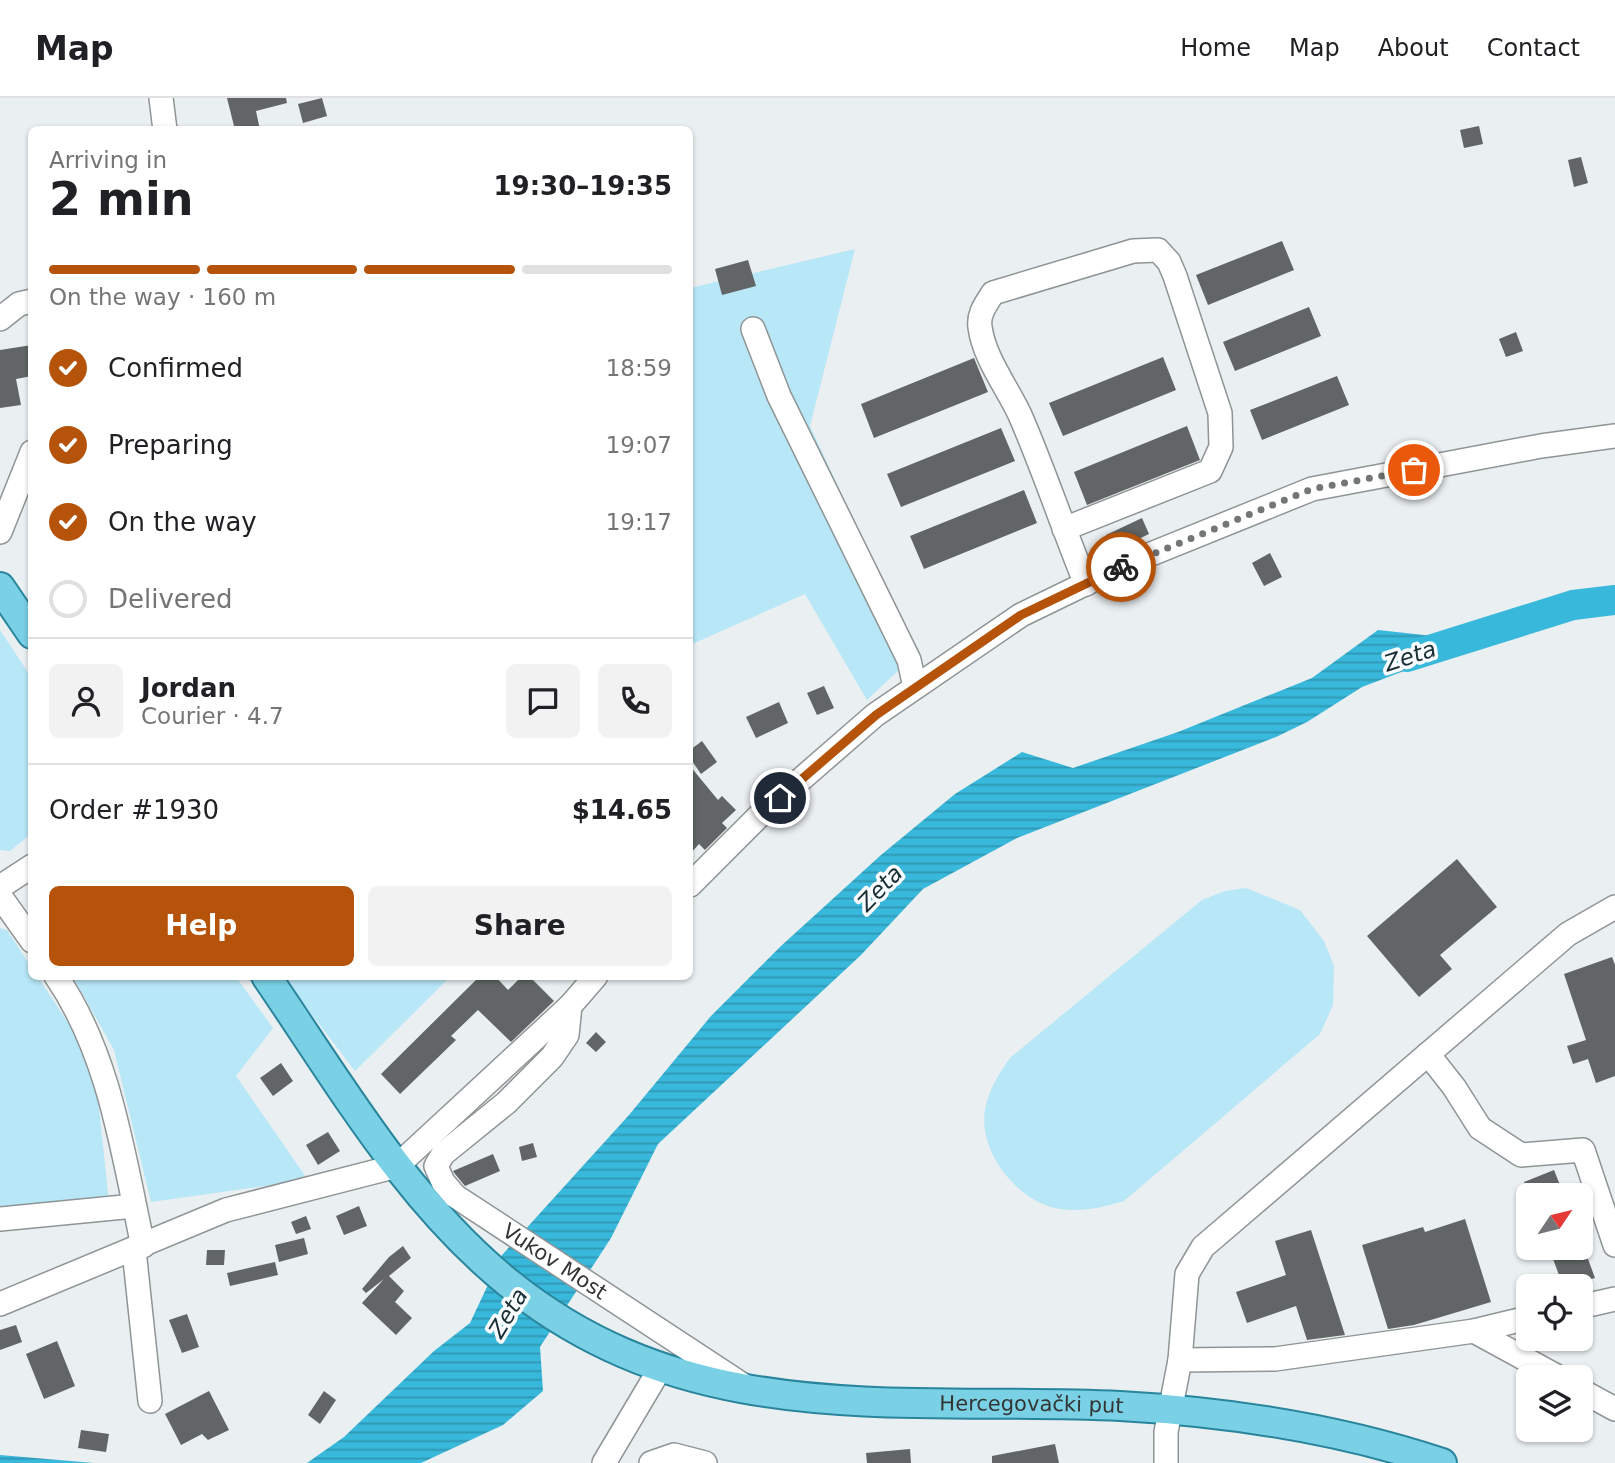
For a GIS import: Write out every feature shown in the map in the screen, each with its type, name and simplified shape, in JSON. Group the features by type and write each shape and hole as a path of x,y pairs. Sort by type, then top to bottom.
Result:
{"main road":[{"path":"0,587 28,628"},
{"name":"Hercegovački put","path":"269,980 397,1166 467,1246 539,1306 621,1350 661,1367 755,1392 821,1400 1171,1410 1301,1425 1442,1463"}],"street":[{"path":"161,98 164,126"},
{"path":"1064,528 1210,471 1221,447 1220,413 1175,276 1169,262 1158,250 1133,251 993,293 981,311 980,326 986,347 1020,415 1064,528 1086,584"},
{"path":"0,319 19,304 28,302"},
{"path":"753,328 779,396 909,660 915,687"},
{"path":"693,881 760,815 876,715 1021,615 1086,584 1312,489 1541,446 1615,436"},
{"path":"0,532 28,462"},
{"path":"0,887 28,869"},
{"path":"0,896 28,935"},
{"path":"1166,1463 1166,1432 1180,1360 1187,1274 1203,1247 1568,934 1615,907"},
{"path":"58,980 89,1031 104,1078 134,1206 150,1401"},
{"path":"0,1304 226,1210 397,1166 569,1006 592,980"},
{"name":"Vukov Most","path":"569,1006 567,1035 552,1057 506,1103 443,1154 436,1166 443,1182 455,1196 495,1223 755,1392"},
{"path":"1428,1054 1454,1087 1480,1128 1521,1155 1583,1150 1615,1245"},
{"path":"0,1219 134,1206"},
{"path":"1593,1304 1615,1299"},
{"path":"1180,1360 1275,1359 1474,1331 1516,1321"},
{"path":"1474,1331 1536,1365"},
{"path":"661,1367 608,1456 649,1463 674,1455 705,1463"},
{"path":"1593,1397 1615,1409"}],"shaded area":[{"path":"855,249 810,426 916,654 867,700 805,594 693,644 693,287"},
{"path":"0,630 28,672 28,836 10,851 0,850"},
{"path":"1246,888 1300,910 1324,941 1334,966 1333,1005 1320,1034 1124,1201 1098,1208 1073,1210 1055,1208 1027,1195 1014,1184 994,1157 984,1126 989,1095 1011,1057 1202,900 1225,891"},
{"path":"0,928 7,930 28,962 28,980 40,980 80,1041 98,1099 109,1202 0,1212"},
{"path":"75,980 238,980 273,1028 236,1076 308,1180 151,1202 114,1050"},
{"path":"285,980 447,980 355,1071"}],"water":[{"path":"1378,630 1433,636 1444,644 1446,655 1362,687 1307,722 1276,737 1017,838 923,889 861,955 658,1144 611,1238 540,1347 543,1391 503,1425 421,1463 307,1463 344,1437 434,1351 470,1323 502,1255 629,1115 711,1016 781,946 881,855 955,794 1022,752 1073,768 1178,732 1312,678"},
{"path":"0,1455 94,1463 0,1463"}],"building":[{"path":"227,98 286,98 287,103 256,111 259,126 234,126"},
{"path":"322,98 327,116 303,123 298,104"},
{"path":"1479,126 1483,144 1464,148 1460,130"},
{"path":"1581,157 1588,183 1574,187 1568,160"},
{"path":"1282,241 1294,270 1208,305 1196,275"},
{"path":"748,260 756,286 722,295 715,269"},
{"path":"1309,307 1321,336 1235,371 1223,342"},
{"path":"1516,332 1523,351 1506,357 1499,339"},
{"path":"28,346 28,377 16,379 21,405 0,408 0,350"},
{"path":"1163,357 1176,390 1063,436 1049,403"},
{"path":"974,358 988,392 874,438 861,404"},
{"path":"1337,376 1349,405 1262,440 1250,410"},
{"path":"1187,426 1200,460 1087,505 1074,472"},
{"path":"1001,428 1015,461 901,507 887,474"},
{"path":"1024,490 1037,523 924,569 910,536"},
{"path":"1142,518 1149,534 1113,551 1106,535"},
{"path":"1270,553 1282,577 1264,586 1252,563"},
{"path":"824,686 834,708 817,715 807,693"},
{"path":"779,702 788,723 756,738 746,717"},
{"path":"702,741 717,762 701,774 693,762 693,748"},
{"path":"693,770 718,800 722,796 736,810 722,823 727,828 705,850 699,844 693,851"},
{"path":"1457,859 1497,907 1440,955 1452,969 1419,997 1367,936"},
{"path":"1612,957 1615,965 1615,1076 1596,1083 1588,1059 1573,1064 1567,1046 1586,1040 1564,974"},
{"path":"476,980 499,980 508,990 518,980 533,980 554,1001 511,1042 478,1010 451,1036 456,1040 400,1094 381,1074"},
{"path":"596,1032 606,1042 596,1052 586,1043"},
{"path":"281,1063 293,1081 273,1096 260,1078"},
{"path":"328,1132 340,1151 318,1165 306,1145"},
{"path":"533,1143 537,1157 522,1161 519,1147"},
{"path":"493,1154 500,1171 465,1186 453,1171"},
{"path":"1554,1170 1559,1183 1524,1183"},
{"path":"359,1206 367,1226 344,1235 336,1216"},
{"path":"306,1216 311,1229 296,1234 291,1222"},
{"path":"1465,1219 1491,1302 1414,1325 1388,1329 1362,1245 1423,1227 1425,1232"},
{"path":"1311,1230 1345,1335 1307,1340 1296,1306 1247,1323 1236,1292 1286,1275 1275,1241"},
{"path":"304,1238 308,1254 279,1262 275,1245"},
{"path":"403,1246 411,1258 389,1276 404,1291 395,1302 412,1318 396,1335 362,1303 384,1279 366,1293 362,1289 389,1257"},
{"path":"207,1250 225,1250 224,1265 206,1265"},
{"path":"1553,1260 1588,1260 1595,1278 1593,1274 1559,1274"},
{"path":"275,1262 278,1275 230,1286 227,1273"},
{"path":"187,1314 199,1347 182,1353 169,1320"},
{"path":"16,1325 22,1342 0,1350 0,1330"},
{"path":"57,1341 75,1386 44,1399 26,1354"},
{"path":"209,1391 229,1430 208,1440 202,1434 181,1445 165,1414"},
{"path":"324,1391 336,1400 320,1424 308,1415"},
{"path":"81,1430 109,1434 106,1452 78,1448"},
{"path":"1055,1444 1059,1463 992,1463 992,1456"},
{"path":"910,1449 911,1463 867,1463 866,1453"}],"waterway":[{"name":"Zeta","path":"1407,657 1573,605 1615,600"}],"way so far":[{"path":"1121,567 1312,489 1414,470"}],"route":[{"path":"780,798 876,715 1021,615 1121,567"}]}
